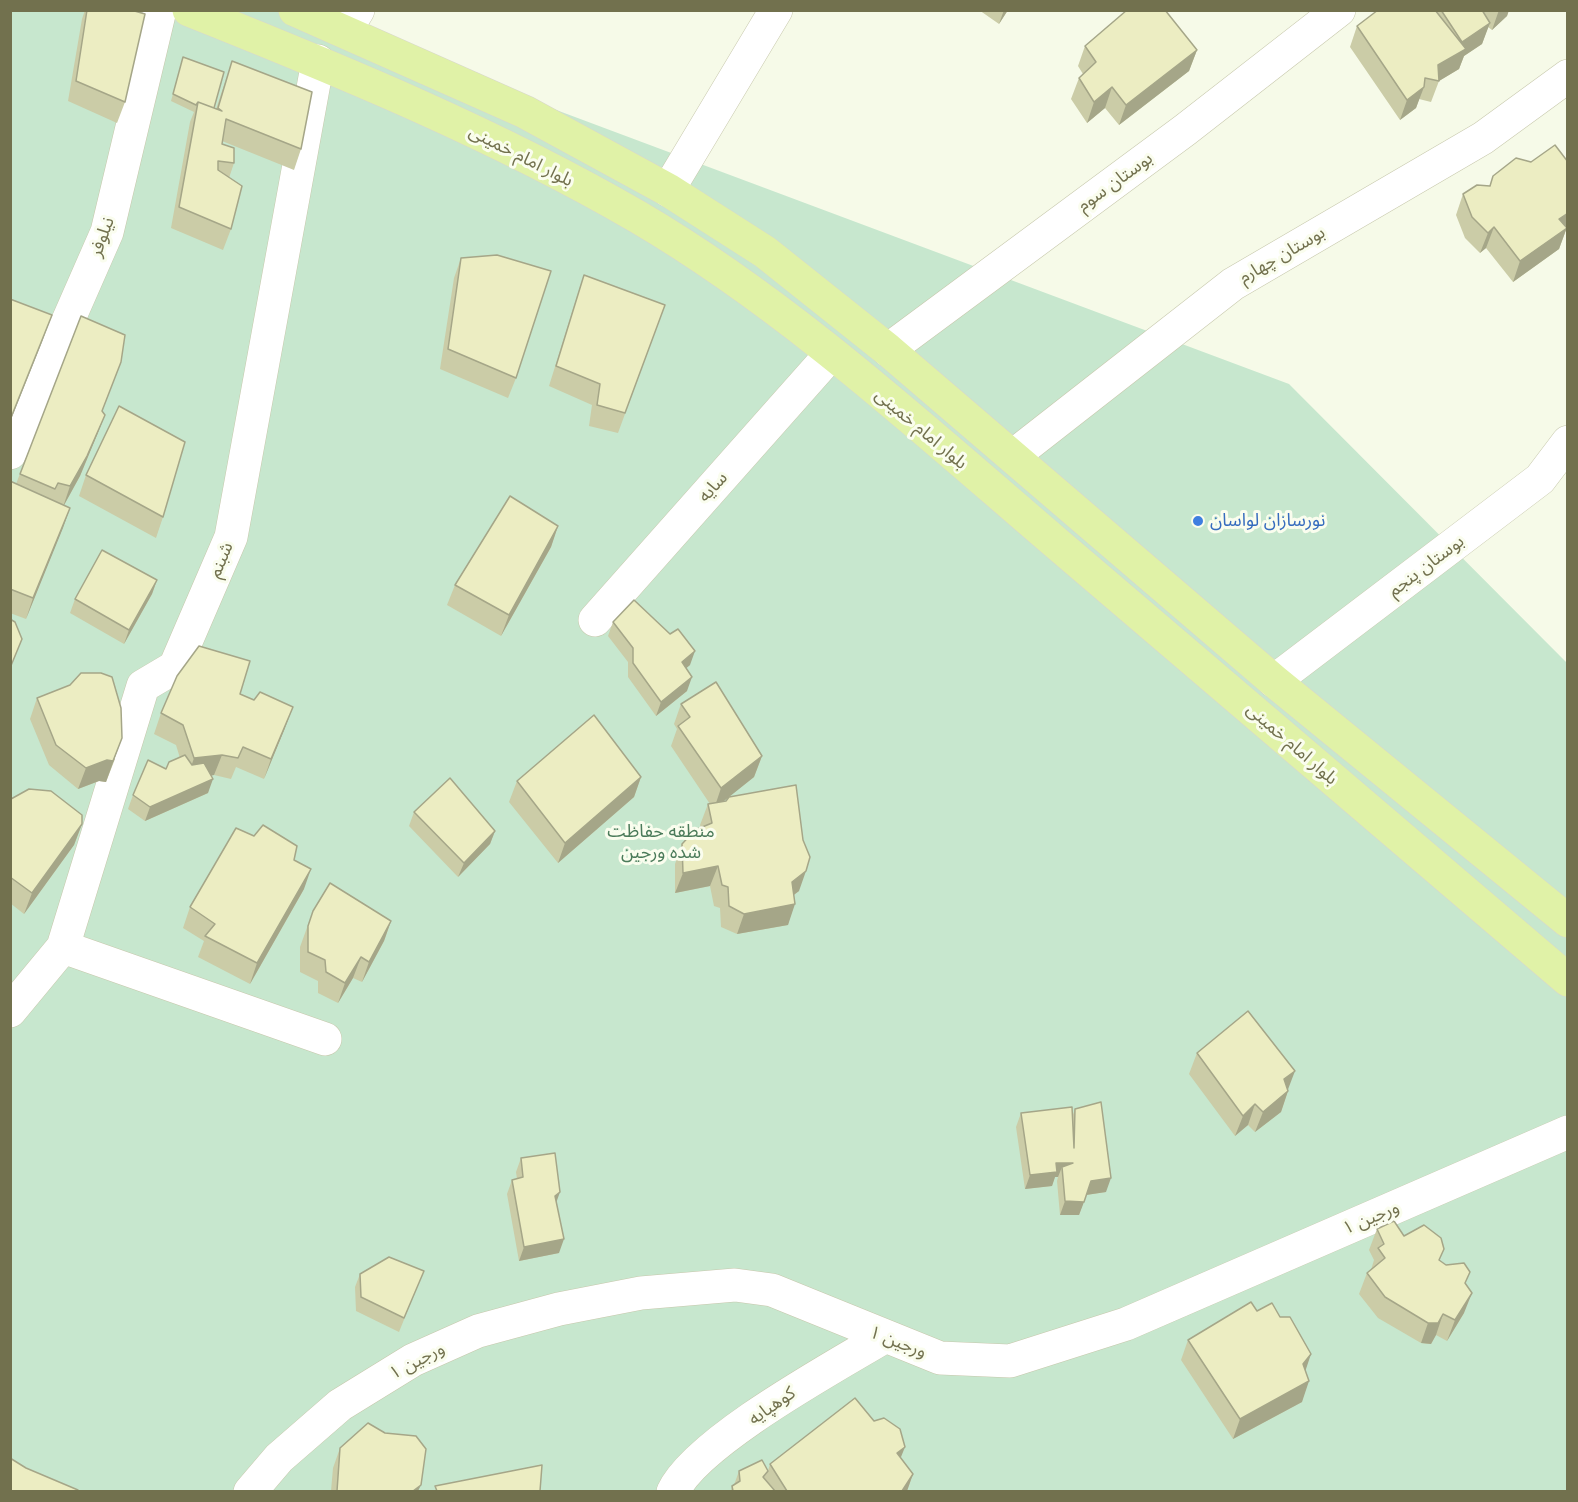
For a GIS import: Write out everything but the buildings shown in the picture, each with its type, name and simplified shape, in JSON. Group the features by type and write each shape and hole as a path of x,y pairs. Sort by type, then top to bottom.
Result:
{"main road":[{"name":"بلوار امام خمینی","path":"189,10 318,61 510,147 641,219 750,292 831,354 1027,517 1568,980"},
{"name":"بلوار امام خمینی","path":"295,10 352,21 668,190 765,252 888,350 1274,681 1568,921"}],"street":[{"name":"نیلوفر","path":"10,453 107,232 160,10"},
{"path":"668,190 776,10"},
{"name":"بوستان سوم","path":"888,350 1185,130 1338,10"},
{"name":"شبنم","path":"10,1011 63,947 143,686 175,667 231,537 318,61"},
{"name":"بوستان چهارم","path":"1013,456 1233,284 1483,138 1568,76"},
{"name":"سایه","path":"595,620 831,354"},
{"name":"بوستان پنجم","path":"1274,681 1540,479 1568,442"},
{"path":"63,947 325,1038"},
{"name":"ورجین ۱","path":"250,1491 279,1458 340,1405 413,1360 478,1331 559,1309 641,1293 735,1285 772,1290 940,1358 1010,1361 1126,1324 1568,1132"},
{"name":"کوهپایه","path":"673,1491 706,1452 795,1390 884,1337"}],"green space":[{"name":"منطقه حفاظت شده ورجین","path":"10,11 306,11 345,31 1289,384 1567,663 1567,1491 11,1491"}],"place":[{"name":"نورسازان لواسان","path":"1198,521"}]}
